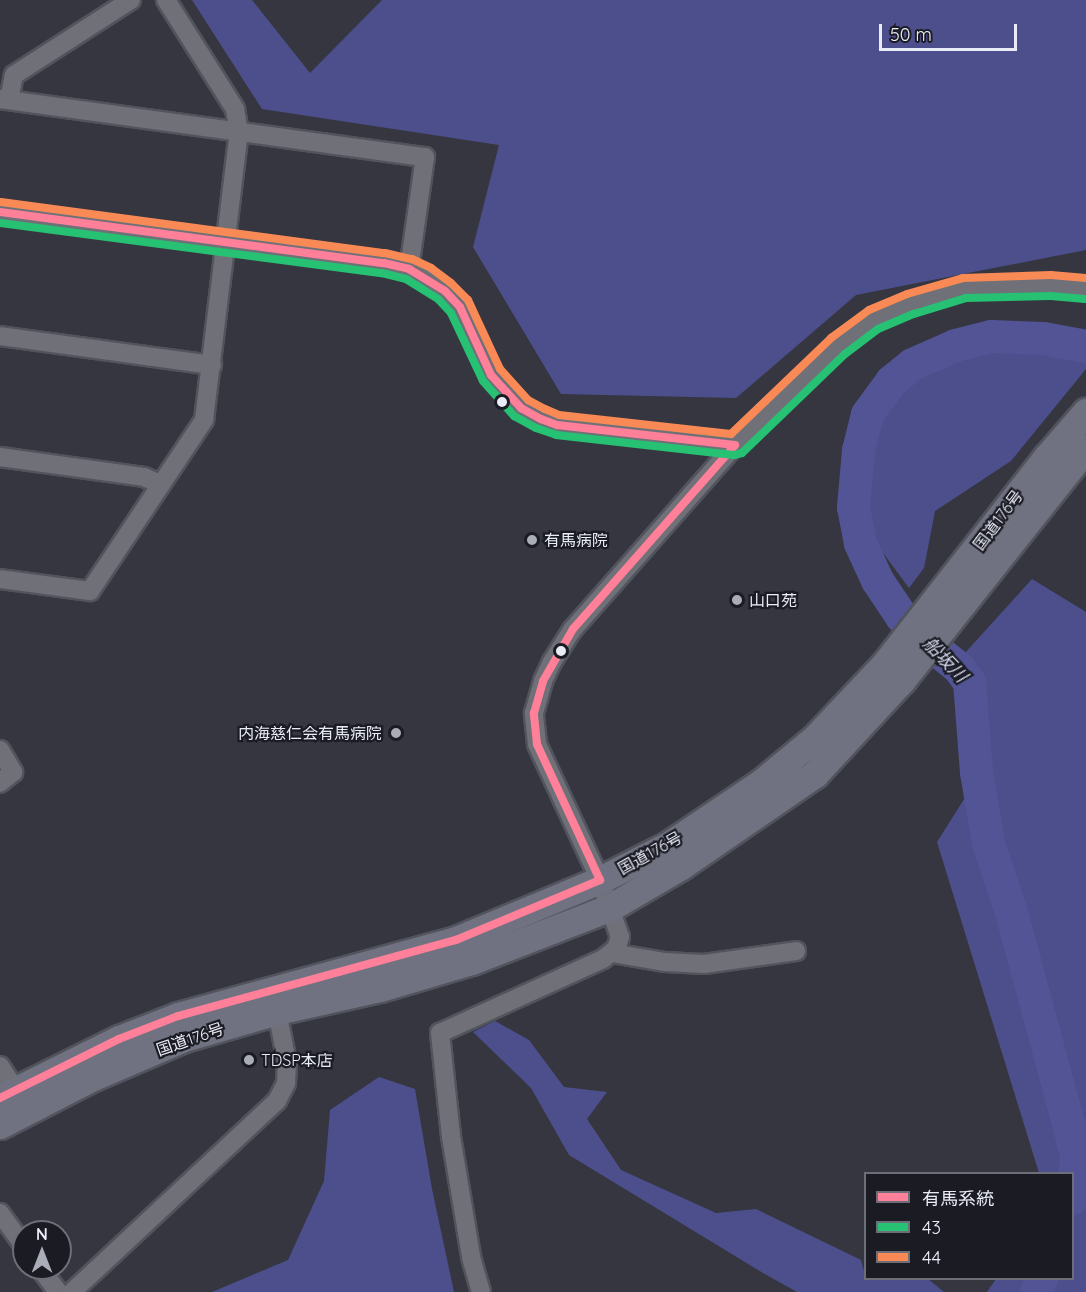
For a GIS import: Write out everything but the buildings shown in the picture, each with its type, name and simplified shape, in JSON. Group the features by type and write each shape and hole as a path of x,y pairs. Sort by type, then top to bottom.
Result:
{"highway":[{"name":"国道176号","path":"0,1125 93,1077 184,1038 277,1011 380,988 472,961 611,907 681,866 814,774 883,683 1068,456 1086,412"},
{"name":"国道176号","path":"7,1094 119,1039 178,1016 456,940 600,880 670,844 762,782 883,683"}],"street":[{"path":"131,0 14,75 4,99 425,157 409,269"},
{"path":"0,579 90,591 204,420 239,132 235,109 166,0"},
{"path":"0,212 384,263 409,269 426,277 445,291 460,307 491,375 520,408 557,425 735,445"},
{"path":"481,1292 471,1256 451,1136 440,1033 616,950 620,937 600,880 537,744 534,713 543,681 573,629 735,445 838,345 873,320 910,304 964,288 1051,285 1086,289"},
{"path":"0,336 212,365"},
{"path":"0,457 144,477 160,484"},
{"path":"0,750 13,772 0,783"},
{"path":"612,952 665,962 704,964 796,951"},
{"path":"72,1292 277,1101 286,1083 287,1062 277,1011"},
{"path":"0,1066 7,1094"},
{"path":"0,1213 12,1230"}],"shaded area":[{"path":"192,0 252,0 310,73 382,0 1086,0 1086,250 856,295 736,398 561,394 473,247 499,145 262,109"},
{"path":"1086,331 1086,369 1011,461 935,511 924,568 909,588 866,530 865,440 907,379 992,332"},
{"path":"1032,579 1086,612 1086,1292 987,1292 995,1280 1074,1280 1074,1172 1039,1172 937,842 990,758 965,653"},
{"path":"495,1021 529,1040 564,1087 607,1092 587,1119 621,1170 716,1213 756,1209 861,1260 864,1280 929,1280 944,1292 797,1292 569,1155 531,1088 473,1032"},
{"path":"379,1077 415,1089 432,1189 454,1292 212,1292 288,1260 324,1181 330,1110"}],"waterway":[{"name":"船坂川","path":"1074,1177 1076,1156 1069,1127 1010,909 988,843 976,772 969,682 959,668 917,634 901,616 877,580 860,543 853,507 858,450 867,414 891,381 912,364 955,345 991,336 1043,338 1086,346"},
{"name":"船坂川","path":"1036,1292 1040,1280"}],"transit line":[{"name":"44","path":"1,202 385,253 412,259 431,268 468,300 500,369 528,400 559,415 731,434 831,338 869,310 907,294 963,278 1051,275 1086,278"},
{"name":"有馬系統","path":"0,212 384,263 409,269 445,291 460,307 491,375 521,408 541,419 557,425 735,445"},
{"name":"43","path":"0,223 382,273 406,279 438,299 451,313 483,381 514,416 536,428 556,435 734,455 742,453 845,354 878,329 914,314 966,298 1051,296 1085,299"},
{"name":"有馬系統","path":"0,1098 119,1039 178,1016 456,940 600,880 537,744 534,713 543,681 573,629 735,445"}],"place":[{"name":"有馬病院","path":"532,540"},
{"name":"山口苑","path":"737,600"},
{"name":"内海慈仁会有馬病院","path":"396,733"},
{"name":"TDSP本店","path":"249,1060"}]}
